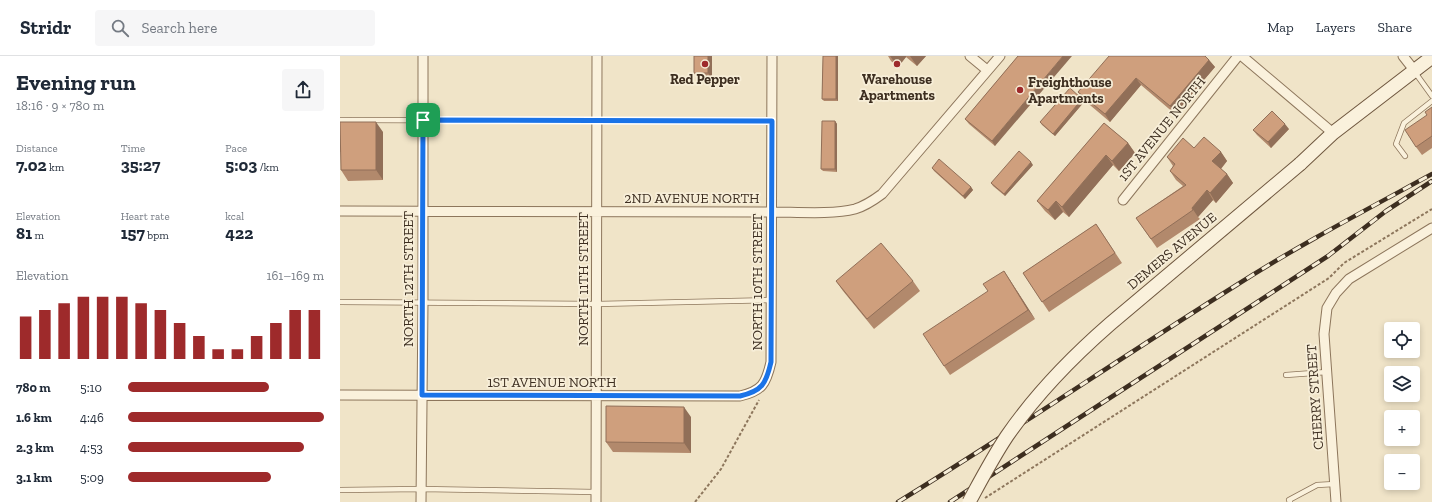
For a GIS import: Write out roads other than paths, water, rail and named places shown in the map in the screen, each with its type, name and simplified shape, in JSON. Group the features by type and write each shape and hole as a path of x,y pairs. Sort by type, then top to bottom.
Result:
{"main road":[{"name":"DEMERS AVENUE","path":"968,502 1007,437 1029,406 1055,376 1083,348 1300,164 1333,134 1432,57"}],"street":[{"name":"NORTH 12TH STREET","path":"421,502 423,56"},
{"name":"NORTH 11TH STREET","path":"596,502 597,56"},
{"name":"NORTH 10TH STREET","path":"761,387 768,376 771,362 772,56"},
{"path":"970,56 987,70"},
{"name":"2ND AVENUE NORTH","path":"340,211 771,212 841,211 856,208 870,203 882,194 1000,56"},
{"name":"1ST AVENUE NORTH","path":"1123,200 1238,56"},
{"path":"1242,56 1333,134"},
{"path":"1403,56 1414,70"},
{"name":"CHERRY STREET","path":"1336,502 1324,334 1327,308 1336,293 1349,279 1432,228"},
{"name":"1ST AVENUE NORTH","path":"340,395 740,396 752,394 761,387"}],"lane":[{"path":"1414,70 1432,96"},
{"path":"1405,156 1396,144 1404,123 1432,101"},
{"path":"340,120 772,121"},
{"path":"340,302 597,304 771,300"},
{"path":"1286,376 1327,372"},
{"path":"1290,502 1289,500 1317,485 1335,484"},
{"path":"340,490 421,489 596,492"}],"railway":[{"path":"898,502 1259,271 1333,228 1432,174"},
{"path":"950,502 1328,256 1386,211 1432,181"}],"place":[{"name":"Red Pepper","path":"705,64"},
{"name":"Warehouse Apartments","path":"897,64"},
{"name":"Freighthouse Apartments","path":"1020,90"}]}
